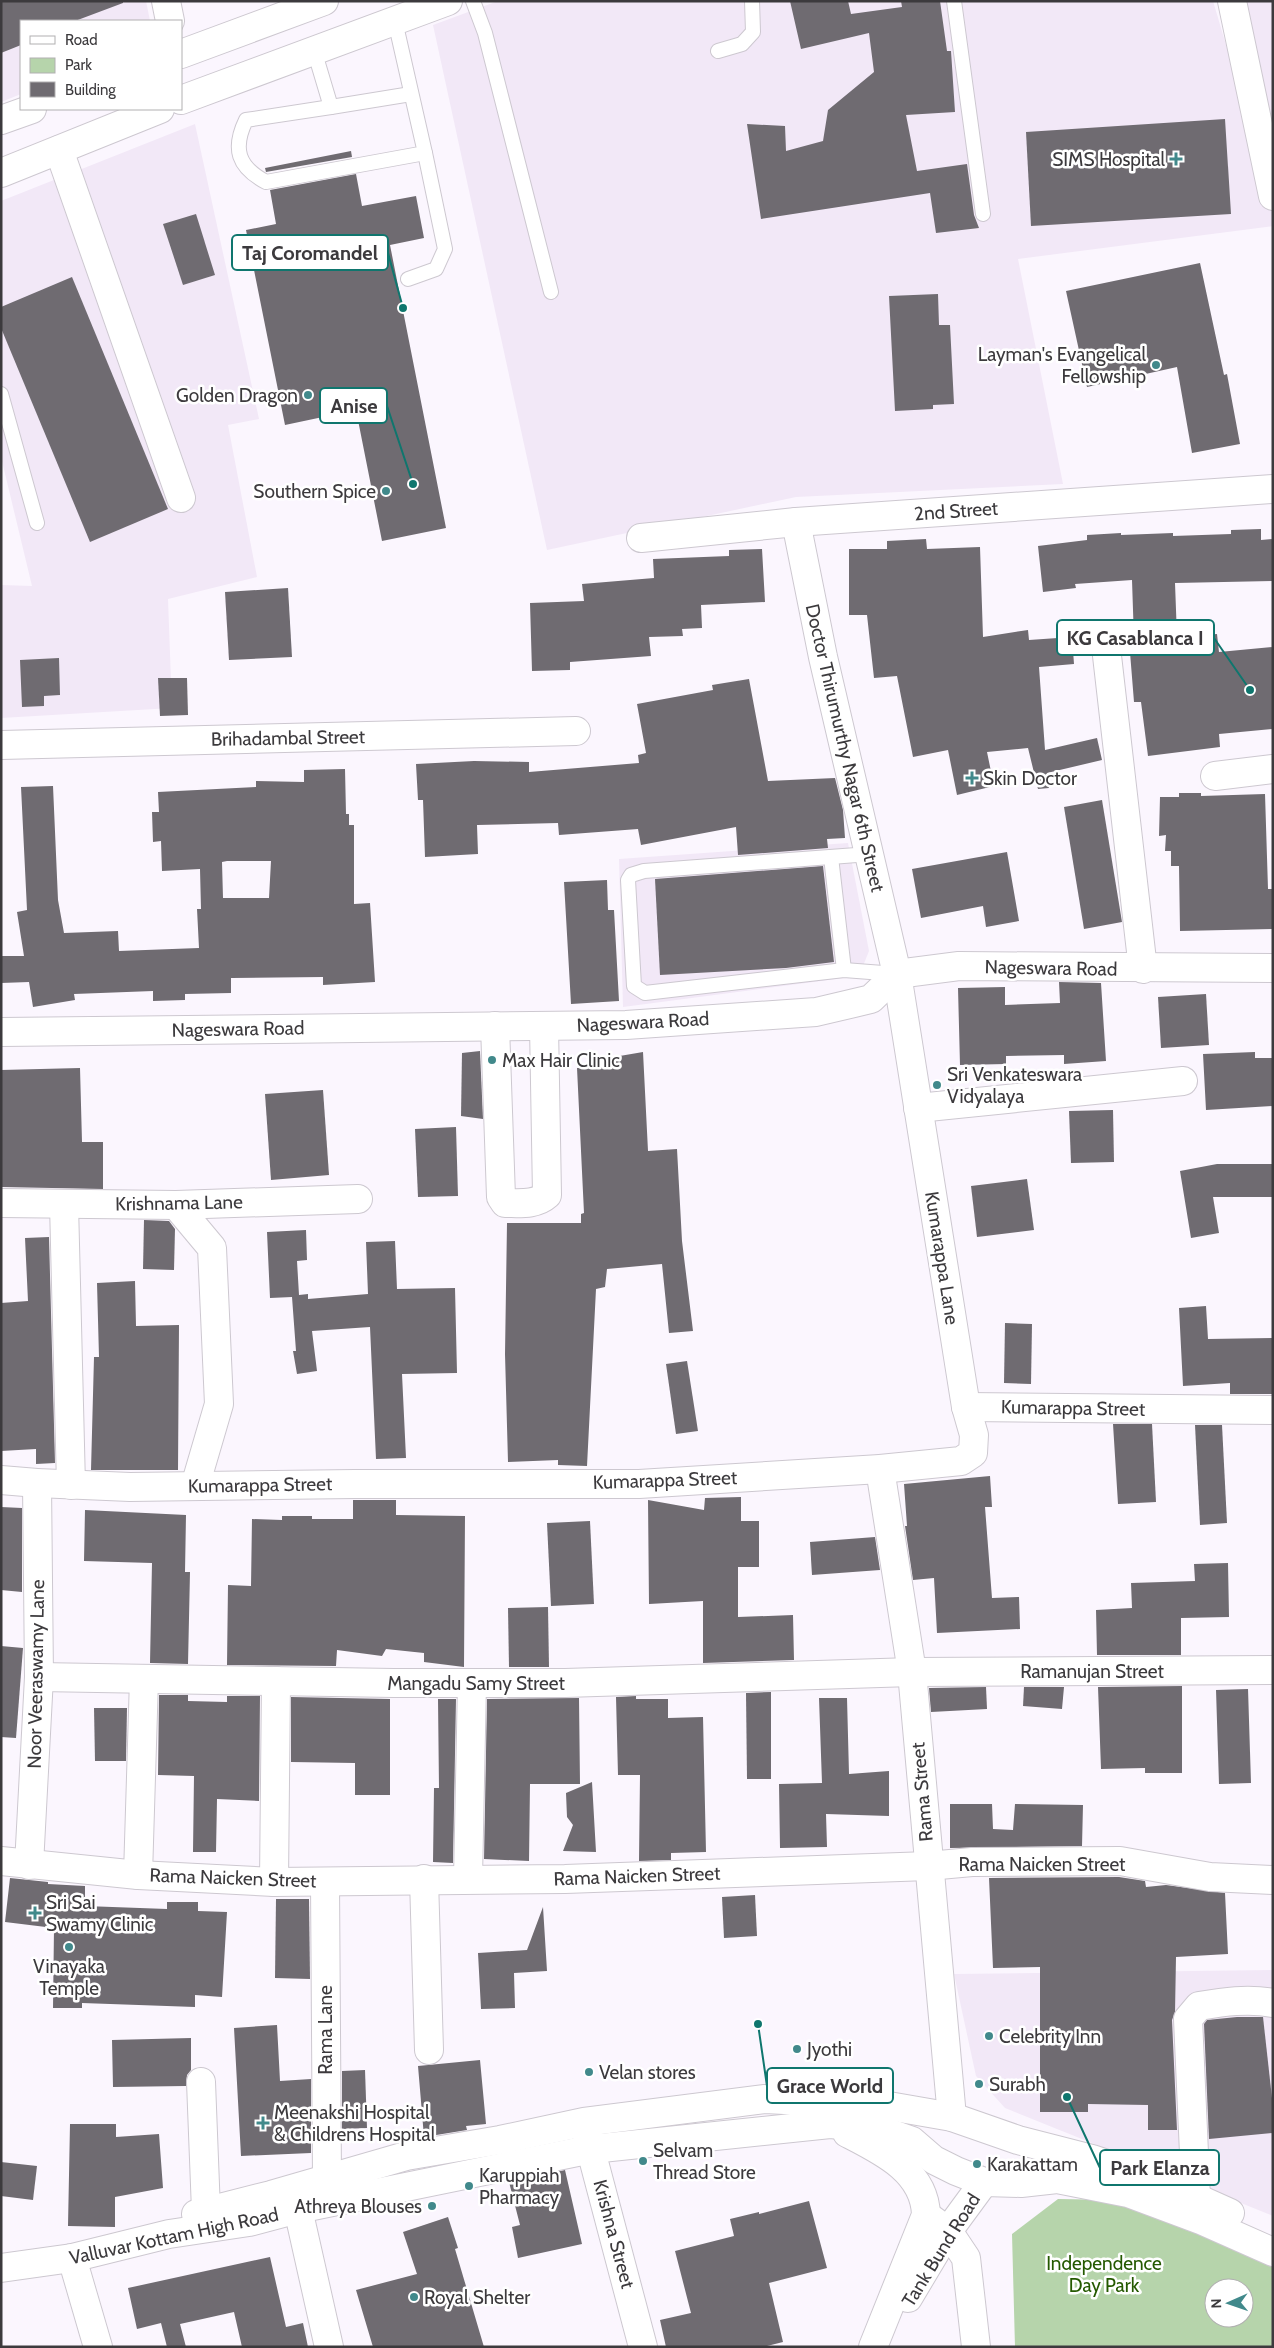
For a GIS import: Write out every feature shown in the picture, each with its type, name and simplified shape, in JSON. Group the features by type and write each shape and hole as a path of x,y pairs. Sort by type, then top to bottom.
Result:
{"street":[{"path":"166,1 170,20"},
{"path":"182,54 324,1"},
{"path":"182,100 448,1"},
{"path":"1232,1 1273,196"},
{"path":"1,120 29,110"},
{"path":"1,173 158,110"},
{"path":"59,150 181,498"},
{"name":"2nd Street","path":"641,538 796,522 1273,489"},
{"name":"Doctor Thirumurthy Nagar 6th Street","path":"796,522 823,657 897,974"},
{"path":"1106,647 1144,969"},
{"name":"Brihadambal Street","path":"1,745 576,731"},
{"path":"1215,776 1273,769"},
{"name":"Nageswara Road","path":"1,1032 626,1026 816,1012 870,999 897,974 959,966 1144,969 1273,968"},
{"name":"Kumarappa Lane","path":"897,974 966,1407"},
{"path":"495,1026 501,1197 505,1203 539,1202 547,1195 544,1026"},
{"path":"918,1108 1183,1081"},
{"name":"Krishnama Lane","path":"1,1203 176,1205 358,1199"},
{"path":"64,1204 71,1485"},
{"path":"176,1205 212,1248 219,1404 194,1486"},
{"name":"Kumarappa Street","path":"1,1480 71,1485 194,1486 639,1484 961,1461 973,1452 974,1435 966,1407 1273,1410"},
{"name":"Rama Street","path":"880,1468 912,1672 952,2117"},
{"name":"Noor Veeraswamy Lane","path":"29,1865 40,1677 37,1483"},
{"name":"Ramanujan Street","path":"912,1672 1273,1670"},
{"name":"Mangadu Samy Street","path":"40,1677 565,1683 912,1672"},
{"path":"138,1875 144,1679"},
{"path":"274,1882 276,1681"},
{"path":"468,1879 472,1683"},
{"name":"Rama Naicken Street","path":"1,1861 138,1875 274,1882 565,1879 928,1866 972,1862 1120,1861 1210,1877 1273,1880"},
{"path":"424,1879 429,2050"},
{"name":"Rama Lane","path":"325,1882 327,2179"},
{"path":"1196,2198 1188,2019 1199,2006 1230,2001 1263,2000 1273,2002"},
{"path":"201,2082 206,2212"},
{"name":"Valluvar Kottam High Road","path":"1,2262 61,2241 206,2212 406,2156 500,2140 584,2122 766,2099 883,2105 952,2117 1018,2140 1092,2159 1163,2184 1273,2232"},
{"name":"Krishna Street","path":"584,2122 643,2347"},
{"name":"Valluvar Kottam High Road","path":"1,2268 72,2258 169,2234 250,2222 298,2209 592,2149 830,2124 875,2128 912,2141 934,2160 984,2182 1021,2183 1057,2179 1128,2193 1203,2221 1273,2252"},
{"name":"Tank Bund Road","path":"830,2124 884,2152 904,2167 920,2188 926,2201 926,2215 873,2347"},
{"name":"Tank Bund Road","path":"887,2347 912,2290 948,2231 984,2182"},
{"path":"298,2209 329,2347"},
{"path":"926,2215 948,2231 966,2258 976,2347"},
{"path":"72,2258 98,2347"}],"lane":[{"path":"474,1 485,33 550,292"},
{"path":"718,51 742,44 753,32 752,1"},
{"path":"954,1 984,214"},
{"path":"395,21 426,153 445,249 436,269 408,279"},
{"path":"314,50 331,107"},
{"path":"411,94 246,120 240,132 238,146 242,163 250,174 266,182 426,153"},
{"path":"1,394 37,523"},
{"path":"870,854 644,871 631,875 628,880 634,986 645,993 844,970 897,974"},
{"path":"831,857 844,970"}],"shaded area":[{"path":"1,1 146,1 150,20 20,20 20,94 1,102"},
{"path":"498,1 1213,1 1273,204 1273,226 1018,259 1063,484 796,497 547,550 433,25"},
{"path":"1245,1 1273,1 1273,124"},
{"path":"195,124 259,419 228,425 257,577 168,599 172,708 1,718 1,585 32,586 1,457 1,201"},
{"path":"848,843 869,951 859,976 623,1007 619,859"},
{"path":"1273,1970 1273,2216 1005,2108 976,2076 954,1974"}],"green space":[{"name":"Independence Day Park","path":"1058,2199 1118,2200 1273,2266 1273,2347 1015,2347 1012,2234"}],"building":[{"path":"1,1 123,1 123,3 78,20 20,20 20,45 1,53"},
{"path":"790,1 848,1 851,14 902,7 901,1 940,1 947,51 951,51 955,112 906,115 917,171 967,164 974,215 979,228 936,233 930,193 761,219 747,124 785,126 786,151 823,141 828,110 874,72 869,33 801,49"},
{"path":"1225,119 1231,214 1031,226 1026,132"},
{"path":"351,151 352,157 266,172 265,168"},
{"path":"356,174 362,206 416,196 424,238 390,245 446,528 382,541 356,410 285,425 246,230 276,224 270,190"},
{"path":"196,214 215,275 183,285 163,224"},
{"path":"1200,263 1224,375 1227,374 1240,444 1192,453 1177,367 1087,387 1066,291"},
{"path":"72,277 168,509 90,542 1,328 1,307"},
{"path":"938,294 939,325 950,325 954,404 933,405 933,409 895,411 889,296"},
{"path":"1261,529 1261,540 1273,539 1273,581 1175,583 1177,637 1217,634 1219,652 1273,647 1273,729 1219,734 1220,747 1148,756 1141,702 1134,702 1129,640 1134,640 1132,580 1075,584 1076,588 1043,592 1038,546 1087,540 1087,535 1121,533 1121,535 1173,533 1173,536 1231,534 1231,530"},
{"path":"926,539 927,549 980,547 983,637 1028,630 1029,640 1072,637 1074,664 1039,667 1045,750 1097,738 1102,760 1047,773 1049,788 1038,789 1028,748 987,752 994,786 957,795 948,750 913,757 897,676 874,678 867,615 849,615 849,549 887,549 887,541"},
{"path":"762,549 765,602 701,605 702,628 682,629 683,636 649,637 651,656 570,662 570,670 532,671 530,603 584,601 582,584 654,578 653,559 729,556 729,550"},
{"path":"288,588 292,657 229,660 225,592"},
{"path":"59,658 60,695 44,696 44,706 22,707 20,660"},
{"path":"158,678 187,678 188,715 160,716"},
{"path":"749,679 768,781 835,778 843,810 845,838 827,839 828,848 738,855 736,827 641,845 638,829 559,835 558,823 477,825 478,854 425,857 423,800 418,800 416,764 474,761 529,762 529,772 639,763 638,755 646,753 637,704 713,690 712,685"},
{"path":"345,769 346,814 349,814 349,825 354,825 354,904 370,903 375,982 323,985 323,977 231,978 231,993 185,994 185,1000 153,1001 153,991 74,994 75,1000 33,1007 29,982 1,983 1,956 24,956 17,912 27,910 21,787 53,786 58,900 64,933 118,931 119,951 199,948 197,909 201,909 200,869 162,871 161,841 153,842 152,812 159,812 158,792 256,787 256,781 304,782 304,770","holes":["271,861 269,898 223,898 222,862"]},
{"path":"1179,793 1201,793 1201,796 1265,794 1268,889 1273,889 1273,929 1180,931 1179,866 1171,866 1171,851 1165,851 1166,835 1159,836 1160,797 1179,797"},
{"path":"1102,800 1122,922 1084,929 1064,807"},
{"path":"1007,852 1019,921 986,927 983,906 921,918 912,869"},
{"path":"823,866 834,962 786,968 660,975 655,879"},
{"path":"607,880 608,910 614,910 619,1001 571,1004 564,882"},
{"path":"1059,982 1101,983 1106,1061 1064,1064 1064,1055 1006,1056 1006,1064 960,1065 958,988 1005,987 1005,1005 1060,1003"},
{"path":"1206,994 1209,1045 1161,1048 1158,997"},
{"path":"480,1051 483,1119 461,1116 462,1053"},
{"path":"643,1052 648,1151 677,1149 682,1241 693,1331 669,1333 662,1264 607,1269 605,1287 596,1289 587,1466 558,1465 558,1460 508,1462 505,1354 507,1223 581,1223 581,1214 584,1213 577,1068 608,1066 608,1058"},
{"path":"1255,1052 1255,1058 1273,1058 1273,1106 1206,1110 1203,1054"},
{"path":"80,1068 82,1142 103,1142 103,1189 1,1187 1,1070"},
{"path":"323,1090 329,1175 271,1180 265,1094"},
{"path":"1113,1110 1114,1162 1071,1163 1069,1111"},
{"path":"456,1127 458,1196 418,1197 415,1129"},
{"path":"1217,1164 1273,1164 1273,1197 1213,1197 1219,1233 1191,1238 1180,1171"},
{"path":"1027,1179 1034,1230 977,1237 971,1186"},
{"path":"144,1220 169,1221 175,1229 174,1270 143,1269"},
{"path":"306,1230 307,1260 297,1261 299,1295 308,1294 308,1299 368,1294 366,1242 395,1241 397,1289 455,1288 457,1373 402,1374 406,1458 376,1459 370,1327 312,1331 317,1371 297,1374 293,1351 296,1351 292,1297 270,1298 267,1232"},
{"path":"49,1237 55,1463 36,1464 36,1449 1,1451 1,1303 28,1301 25,1238"},
{"path":"135,1281 136,1326 179,1325 178,1470 91,1470 94,1357 99,1357 97,1283"},
{"path":"1206,1306 1208,1339 1273,1338 1273,1394 1230,1394 1230,1383 1183,1386 1179,1308"},
{"path":"1005,1323 1032,1324 1031,1384 1004,1383"},
{"path":"687,1361 698,1431 676,1434 666,1364"},
{"path":"1113,1424 1152,1424 1156,1502 1118,1504"},
{"path":"1195,1425 1222,1425 1227,1523 1200,1525"},
{"path":"990,1476 992,1507 985,1507 992,1598 1019,1597 1020,1629 937,1633 934,1578 913,1580 905,1526 907,1526 904,1484"},
{"path":"741,1497 741,1521 759,1521 759,1567 738,1567 738,1617 793,1615 794,1660 703,1663 703,1601 649,1604 648,1500 704,1510 705,1498"},
{"path":"353,1500 396,1500 396,1515 465,1516 464,1667 424,1662 424,1653 386,1649 382,1656 337,1650 336,1666 227,1665 228,1585 251,1586 252,1519 282,1520 282,1516 312,1516 312,1519 353,1519"},
{"path":"1,1507 22,1508 22,1592 1,1590"},
{"path":"85,1510 186,1515 185,1572 190,1572 188,1664 150,1663 152,1563 84,1561"},
{"path":"590,1521 594,1604 551,1606 547,1523"},
{"path":"875,1537 880,1570 812,1575 810,1542"},
{"path":"1228,1563 1229,1617 1181,1618 1181,1655 1097,1655 1096,1610 1132,1608 1131,1583 1195,1581 1194,1564"},
{"path":"548,1607 549,1667 509,1667 508,1608"},
{"path":"1,1646 23,1648 16,1738 1,1737"},
{"path":"1182,1686 1182,1773 1145,1773 1145,1768 1101,1769 1098,1687"},
{"path":"986,1687 987,1709 931,1712 929,1688"},
{"path":"1024,1687 1064,1687 1062,1709 1023,1706"},
{"path":"1248,1689 1251,1783 1219,1784 1216,1690"},
{"path":"771,1692 771,1779 747,1779 746,1693"},
{"path":"159,1695 188,1695 188,1701 227,1702 227,1696 260,1696 259,1801 217,1799 216,1852 193,1852 194,1776 158,1775"},
{"path":"636,1696 636,1699 668,1699 668,1718 703,1717 706,1852 671,1853 671,1860 639,1861 640,1775 618,1775 616,1697"},
{"path":"291,1697 390,1699 390,1795 355,1795 355,1763 291,1762"},
{"path":"579,1698 580,1784 530,1784 529,1861 484,1859 487,1699"},
{"path":"819,1698 847,1698 849,1774 889,1771 889,1816 826,1814 827,1847 780,1848 779,1784 822,1783"},
{"path":"438,1699 456,1699 453,1863 433,1862 434,1788 439,1788"},
{"path":"94,1708 127,1708 126,1761 95,1761"},
{"path":"592,1782 596,1852 563,1851 573,1825 567,1817 566,1793"},
{"path":"950,1804 992,1804 993,1829 1013,1830 1015,1804 1083,1805 1082,1846 950,1848"},
{"path":"1119,1877 1145,1881 1146,1887 1166,1885 1225,1893 1228,1954 1176,1957 1175,2012 1172,2020 1177,2130 1148,2130 1148,2105 1088,2104 1088,2112 1040,2112 1040,1967 993,1968 989,1878"},
{"path":"10,1878 48,1882 48,1884 85,1886 85,1906 167,1909 167,1902 198,1902 198,1911 227,1912 222,1997 195,1995 195,2007 82,2003 82,2008 53,2008 54,1928 5,1922"},
{"path":"755,1895 757,1936 724,1938 722,1897"},
{"path":"276,1899 309,1899 310,1979 275,1978"},
{"path":"543,1907 547,1971 514,1973 515,2008 481,2009 478,1953 527,1950"},
{"path":"1263,2017 1273,2107 1273,2133 1209,2139 1204,2024 1207,2020"},
{"path":"277,2025 280,2081 311,2079 311,2153 241,2156 234,2028"},
{"path":"191,2038 191,2070 187,2075 186,2086 113,2087 112,2040"},
{"path":"480,2060 486,2124 466,2126 467,2130 424,2137 418,2066"},
{"path":"365,2070 367,2128 342,2129 342,2071"},
{"path":"70,2124 116,2124 116,2137 159,2134 163,2188 115,2197 115,2227 68,2226"},
{"path":"1,2162 37,2166 33,2200 1,2196"},
{"path":"565,2170 582,2244 518,2258 512,2227 520,2225 509,2182"},
{"path":"809,2201 827,2268 769,2283 783,2342 763,2347 666,2347 660,2320 691,2313 675,2251 734,2236 730,2219 759,2212 759,2214"},
{"path":"448,2217 458,2248 455,2249 484,2347 373,2347 356,2290 417,2274 403,2232"},
{"path":"270,2257 286,2327 303,2323 308,2347 242,2347 234,2312 180,2324 186,2347 167,2347 161,2323 137,2329 128,2288"}],"place":[{"name":"SIMS Hospital","path":"1176,159"},
{"name":"Taj Coromandel","path":"403,308"},
{"name":"Layman's Evangelical Fellowship","path":"1156,365"},
{"name":"Golden Dragon","path":"308,395"},
{"name":"Anise","path":"413,484"},
{"name":"Southern Spice","path":"386,491"},
{"name":"KG Casablanca I","path":"1250,690"},
{"name":"Skin Doctor","path":"972,778"},
{"name":"Max Hair Clinic","path":"492,1060"},
{"name":"Sri Venkateswara Vidyalaya","path":"937,1085"},
{"name":"Sri Sai Swamy Clinic","path":"35,1913"},
{"name":"Vinayaka Temple","path":"69,1947"},
{"name":"Grace World","path":"758,2024"},
{"name":"Celebrity Inn","path":"989,2036"},
{"name":"Jyothi","path":"797,2049"},
{"name":"Velan stores","path":"589,2072"},
{"name":"Surabh","path":"979,2084"},
{"name":"Park Elanza","path":"1067,2097"},
{"name":"Meenakshi Hospital & Childrens Hospital","path":"263,2123"},
{"name":"Selvam Thread Store","path":"643,2161"},
{"name":"Karakattam","path":"977,2164"},
{"name":"Karuppiah Pharmacy","path":"469,2186"},
{"name":"Athreya Blouses","path":"432,2206"},
{"name":"Royal Shelter","path":"414,2297"}]}
